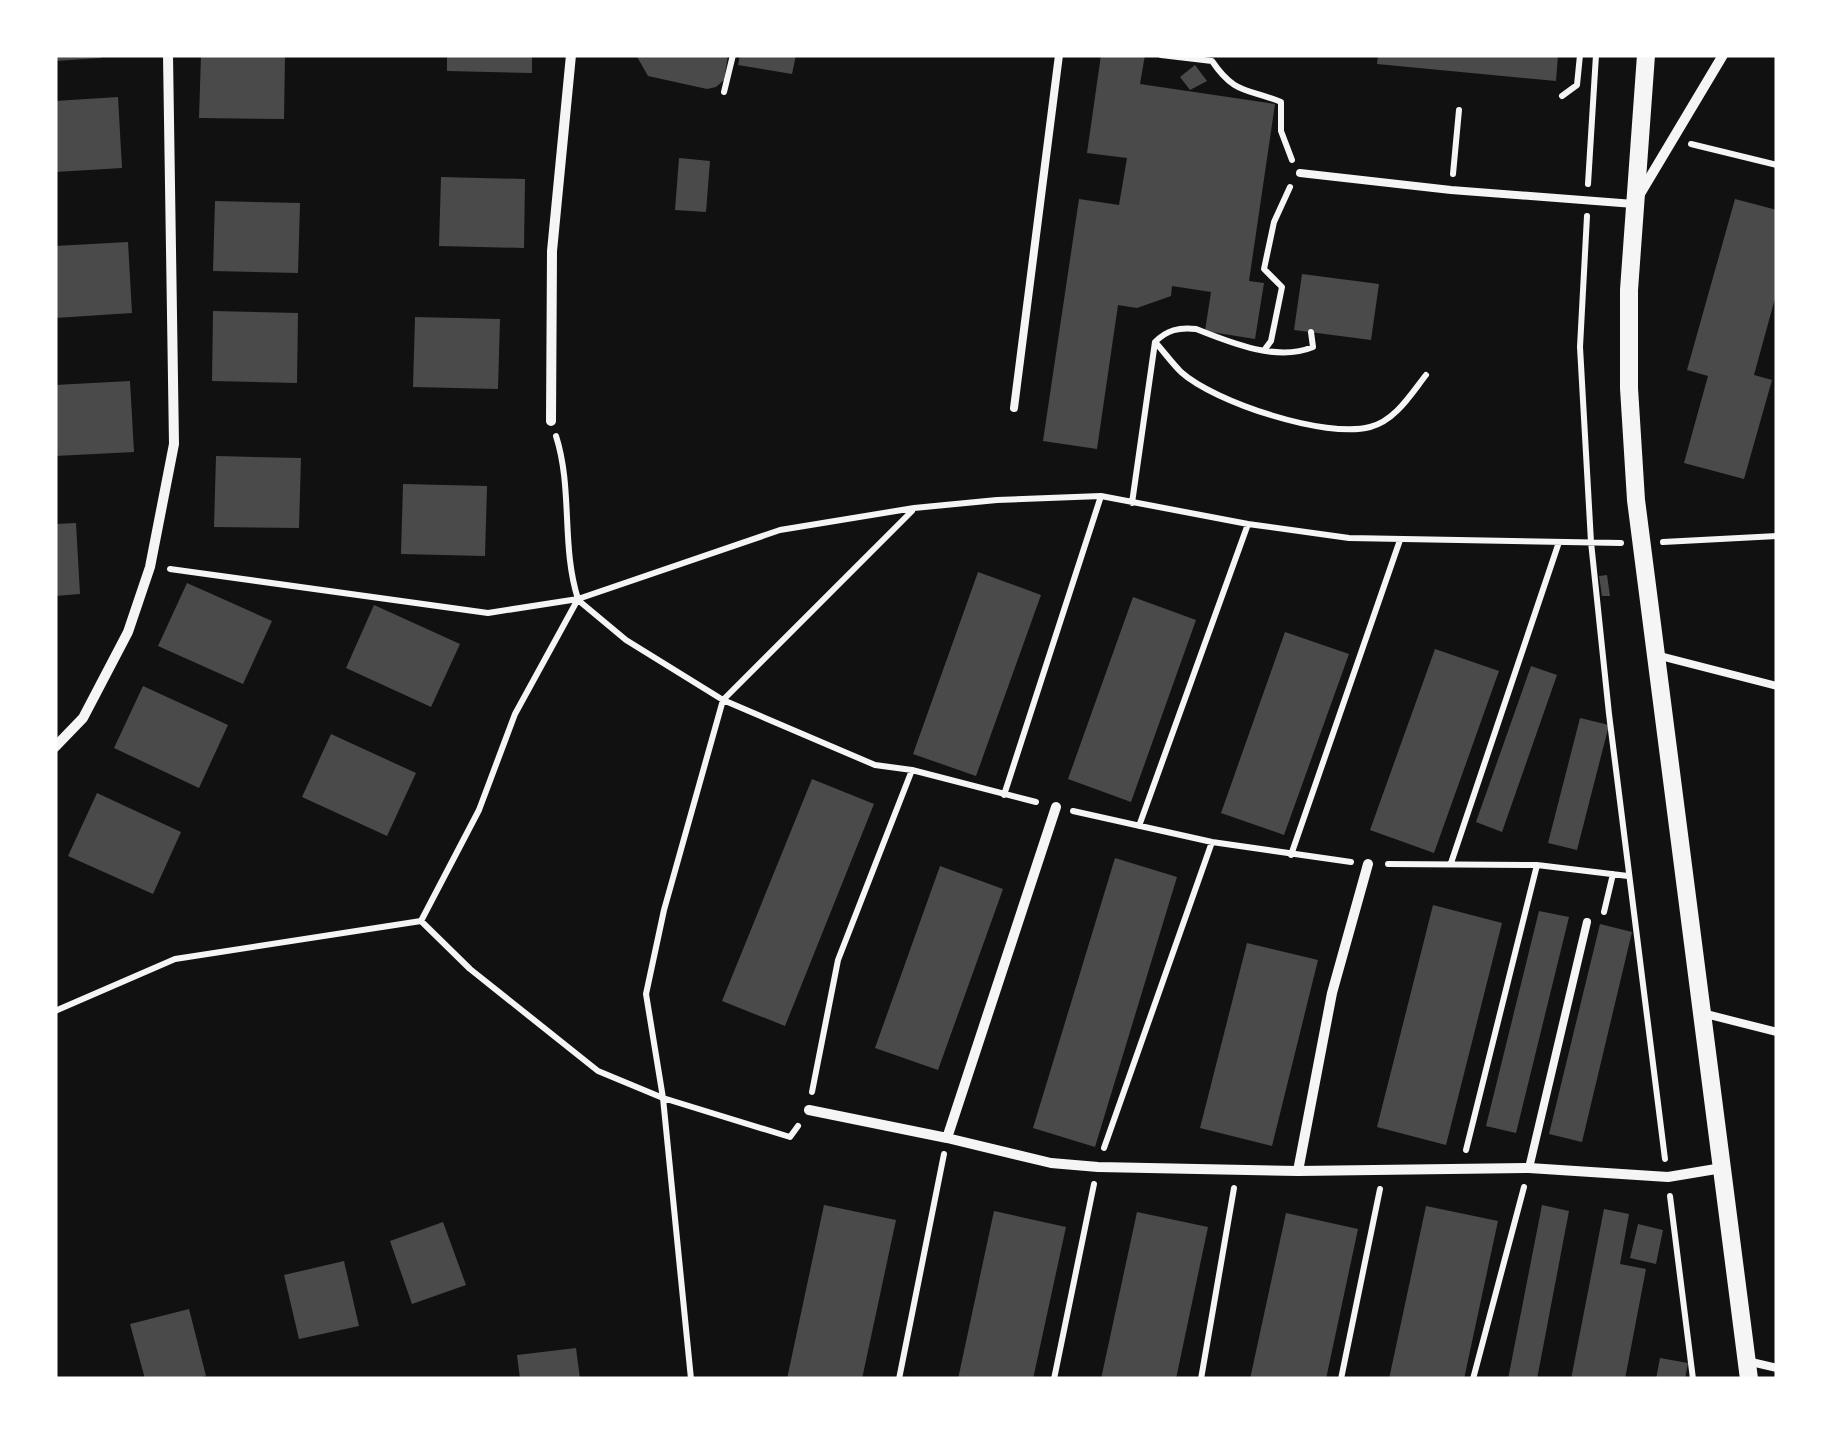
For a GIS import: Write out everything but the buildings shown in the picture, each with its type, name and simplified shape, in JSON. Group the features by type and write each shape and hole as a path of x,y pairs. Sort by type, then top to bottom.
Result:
{"street":[{"path":"55,746 83,718 128,632 150,566 174,444 168,55"},
{"path":"551,421 552,251 571,55"},
{"path":"1646,55 1629,290 1629,388 1640,543 1748,1370"},
{"path":"1634,204 1723,55"},
{"path":"947,1138 1056,807"},
{"path":"1298,1170 1332,993 1368,864"},
{"path":"809,1110 1051,1164 1098,1167 1528,1168 1668,1177 1722,1168"}],"lane":[{"path":"1014,408 1059,55"},
{"path":"1300,173 1634,204"},
{"path":"1655,655 1777,686"},
{"path":"1528,1168 1587,922"},
{"path":"1702,1013 1777,1032"},
{"path":"1748,1370 1777,1368"}],"path":[{"path":"724,92 733,55"},
{"path":"1161,55 1212,61 1225,80 1241,91 1281,102 1281,131 1300,173 1279,208 1264,268 1282,287 1271,341 1265,349"},
{"path":"1562,96 1577,85 1580,55"},
{"path":"1596,55 1580,347 1591,542 1628,876 1693,1379"},
{"path":"1452,190 1459,110"},
{"path":"1674,140 1777,165"},
{"path":"1132,504 1155,342 1164,333 1183,328 1278,354 1296,354 1313,347 1312,332"},
{"path":"1155,342 1183,374 1224,397 1282,419 1329,429 1371,427 1399,410 1426,375"},
{"path":"551,421 564,460 572,580 578,599 626,640 723,700 875,765 912,770 1212,842 1291,855 1368,864 1537,864 1628,876"},
{"path":"150,566 488,612 578,599 780,530 914,508 1101,496 1348,538 1640,543 1777,536"},
{"path":"1004,795 1101,496"},
{"path":"691,1379 663,1098 646,994 664,910 723,700 914,508"},
{"path":"1139,826 1248,524"},
{"path":"1291,855 1400,540"},
{"path":"1451,864 1559,542"},
{"path":"421,921 479,810 514,714 578,599"},
{"path":"421,921 470,969 598,1071 663,1098 790,1137 809,1110 838,960 912,770"},
{"path":"1054,1379 1098,1167 1212,842"},
{"path":"1461,1169 1537,864"},
{"path":"1606,904 1613,874"},
{"path":"55,1011 175,959 421,921"},
{"path":"899,1379 947,1138"},
{"path":"1474,1379 1528,1168"},
{"path":"1201,1379 1237,1170"},
{"path":"1341,1379 1384,1170"}]}
